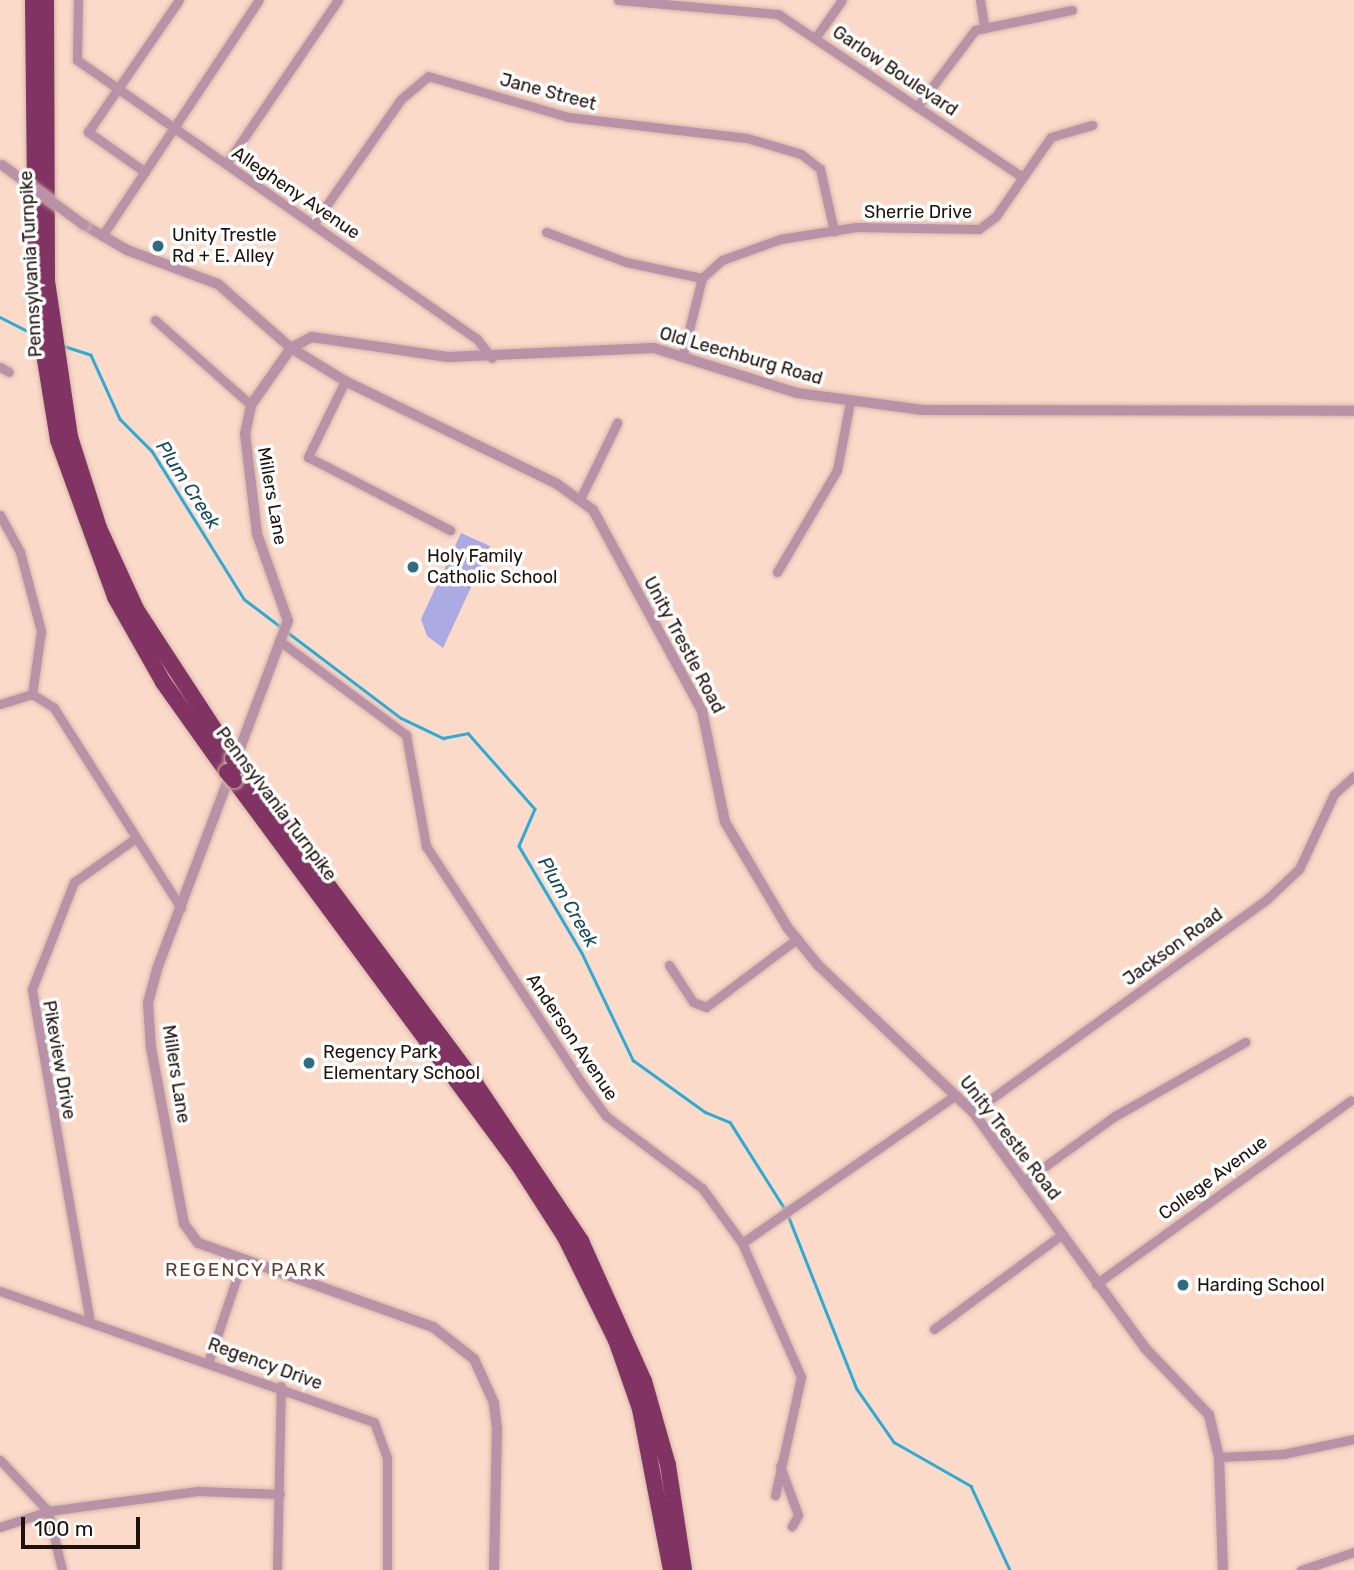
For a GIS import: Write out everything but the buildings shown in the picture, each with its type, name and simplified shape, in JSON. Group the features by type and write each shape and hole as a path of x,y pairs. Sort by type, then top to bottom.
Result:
{"highway":[{"name":"Pennsylvania Turnpike","path":"33,0 36,304 58,440 88,536 121,608 163,682 475,1083 581,1241 644,1381 668,1465 684,1570"},
{"name":"Pennsylvania Turnpike","path":"46,0 47,281 70,437 99,528 136,609 233,769 518,1164 565,1237 602,1309 640,1409 671,1570"}],"street":[{"name":"Allegheny Avenue","path":"78,0 77,60 477,339 492,358"},
{"path":"145,172 89,135 177,0"},
{"path":"102,236 259,0"},
{"path":"226,164 338,0"},
{"name":"Garlow Boulevard","path":"618,0 769,12 816,37 1021,176"},
{"path":"816,37 842,0"},
{"path":"980,0 984,25"},
{"path":"917,107 962,43 984,25 1072,10"},
{"name":"Jane Street","path":"314,223 401,99 428,76 568,117 747,138 801,154 820,169 834,231"},
{"name":"Sherrie Drive","path":"702,278 739,253 834,231 890,225 979,229 996,216 1021,176 1051,137 1092,125"},
{"name":"Unity Trestle Road","path":"1,164 102,236 218,284 292,348 345,381 580,499 605,528 702,711 725,822 797,940 972,1112 1145,1348 1201,1405 1219,1457 1223,1570"},
{"path":"546,232 626,262 702,278 683,354"},
{"path":"155,320 251,405"},
{"name":"Old Leechburg Road","path":"292,348 312,337 434,356 492,358 637,346 683,354 776,387 850,402 990,412 1354,411"},
{"name":"Millers Lane","path":"292,348 251,405 245,434 251,494 284,634 148,1003 151,1048 184,1224 198,1243 433,1327 474,1359 487,1384 497,1429 494,1570"},
{"path":"345,381 308,457 450,530"},
{"path":"777,572 837,470 850,402"},
{"path":"580,499 617,423"},
{"path":"0,515 20,552 41,631 32,694"},
{"name":"Anderson Avenue","path":"284,634 405,735 426,846 581,1082 606,1116 702,1188 742,1243 801,1377 775,1495"},
{"path":"0,704 32,694 54,708 133,840 181,908"},
{"name":"Jackson Road","path":"972,1112 1267,899 1299,869 1334,794 1354,776"},
{"name":"Pikeview Drive","path":"90,1322 32,989 74,882 133,840"},
{"path":"670,965 693,1002 706,1007 797,940"},
{"path":"1023,1182 1115,1116 1245,1042"},
{"path":"742,1243 956,1095"},
{"name":"College Avenue","path":"1096,1284 1351,1100"},
{"path":"934,1329 1062,1235"},
{"path":"209,1360 243,1259"},
{"name":"Regency Drive","path":"0,1291 209,1360 366,1416 382,1430 387,1570"},
{"path":"277,1570 281,1386"},
{"path":"1219,1457 1283,1454 1354,1439"},
{"path":"0,1460 48,1510 62,1570"},
{"path":"780,1464 796,1506 792,1526"},
{"path":"0,1527 48,1510 198,1492 280,1494"},
{"path":"1301,1570 1354,1552"}],"shaded area":[{"path":"461,533 490,546 443,648 427,636 421,619"}],"waterway":[{"name":"Plum Creek","path":"0,317 35,335"},
{"name":"Plum Creek","path":"64,346 91,355 120,419 152,451 244,599 281,627"},
{"name":"Plum Creek","path":"286,631 401,718 443,738 468,733 535,809 519,846 582,953 633,1060 705,1112 730,1122 785,1209"},
{"name":"Plum Creek","path":"788,1215 857,1389 894,1442 971,1486 1010,1570"}],"place":[{"name":"Unity Trestle Rd + E. Alley","path":"158,246"},
{"name":"Holy Family Catholic School","path":"413,567"},
{"name":"Regency Park Elementary School","path":"309,1063"},
{"name":"Harding School","path":"1183,1285"}],"district":[{"name":"REGENCY PARK","path":"246,1270"}]}
